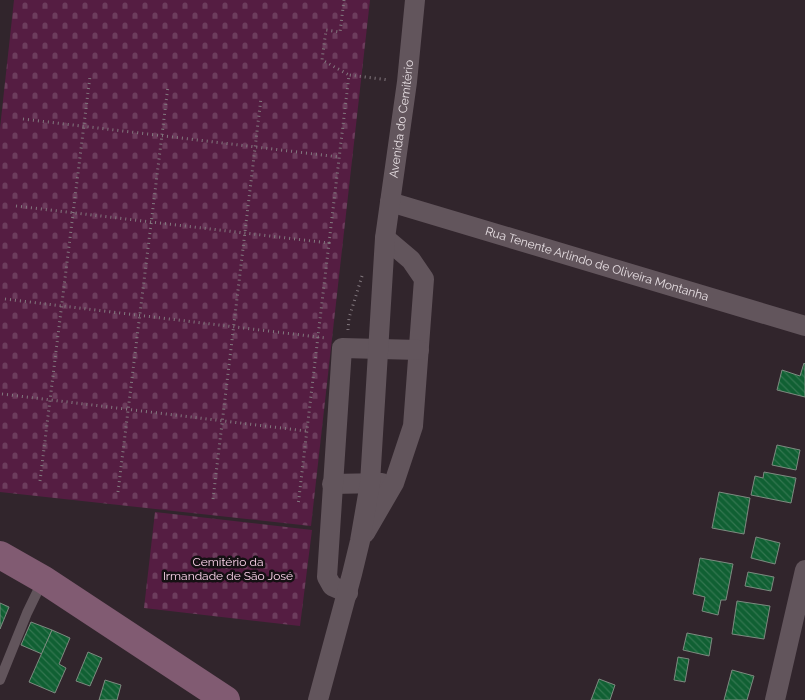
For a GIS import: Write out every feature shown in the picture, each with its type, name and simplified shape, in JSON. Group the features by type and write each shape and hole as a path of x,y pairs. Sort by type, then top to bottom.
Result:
{"main road":[{"path":"0,555 44,580 226,700"}],"street":[{"name":"Avenida do Cemitério","path":"318,700 348,593 360,541 370,483 385,238 407,82 416,0"},
{"name":"Rua Tenente Arlindo de Oliveira Montanha","path":"390,202 805,326"},
{"name":"Avenida do Cemitério","path":"360,541 394,483 413,426 424,279 411,260 385,238"},
{"path":"348,593 332,586 327,577 332,484 345,340 378,349 419,350"},
{"path":"332,484 394,483"},
{"path":"775,700 805,570"}],"lane":[{"path":"0,680 26,613 44,580"}],"path":[{"path":"344,0 340,32 326,30 322,60 349,75 407,82"},
{"path":"298,506 349,75"},
{"path":"40,481 90,76"},
{"path":"118,492 168,86"},
{"path":"213,499 261,98"},
{"path":"23,119 339,157"},
{"path":"16,206 329,243"},
{"path":"5,300 345,340 349,318 365,268"},
{"path":"2,394 306,431"}],"green space":[{"path":"14,0 370,0 311,526 0,492 0,128"},
{"name":"Cemitério da Irmandade de São José","path":"155,512 312,530 300,626 144,608"}],"building":[{"path":"804,363 805,397 777,390 782,370 800,376"},
{"path":"777,445 800,450 796,470 772,465"},
{"path":"764,472 796,478 791,503 751,495 755,476 763,478"},
{"path":"719,492 750,498 744,534 712,528"},
{"path":"756,537 780,543 775,564 751,558"},
{"path":"700,558 733,564 726,600 721,600 718,615 702,611 705,597 693,594"},
{"path":"748,572 774,577 771,591 745,586"},
{"path":"737,601 770,606 764,639 732,634"},
{"path":"0,603 9,607 0,629"},
{"path":"31,622 52,630 42,654 21,645"},
{"path":"52,630 70,638 59,664 66,668 55,693 29,682"},
{"path":"687,633 712,638 709,656 683,650"},
{"path":"88,652 102,658 90,686 76,681"},
{"path":"678,657 689,659 685,682 674,680"},
{"path":"732,670 754,676 747,700 724,700"},
{"path":"599,679 615,685 610,700 591,700"},
{"path":"105,680 121,685 117,700 99,700"}]}
